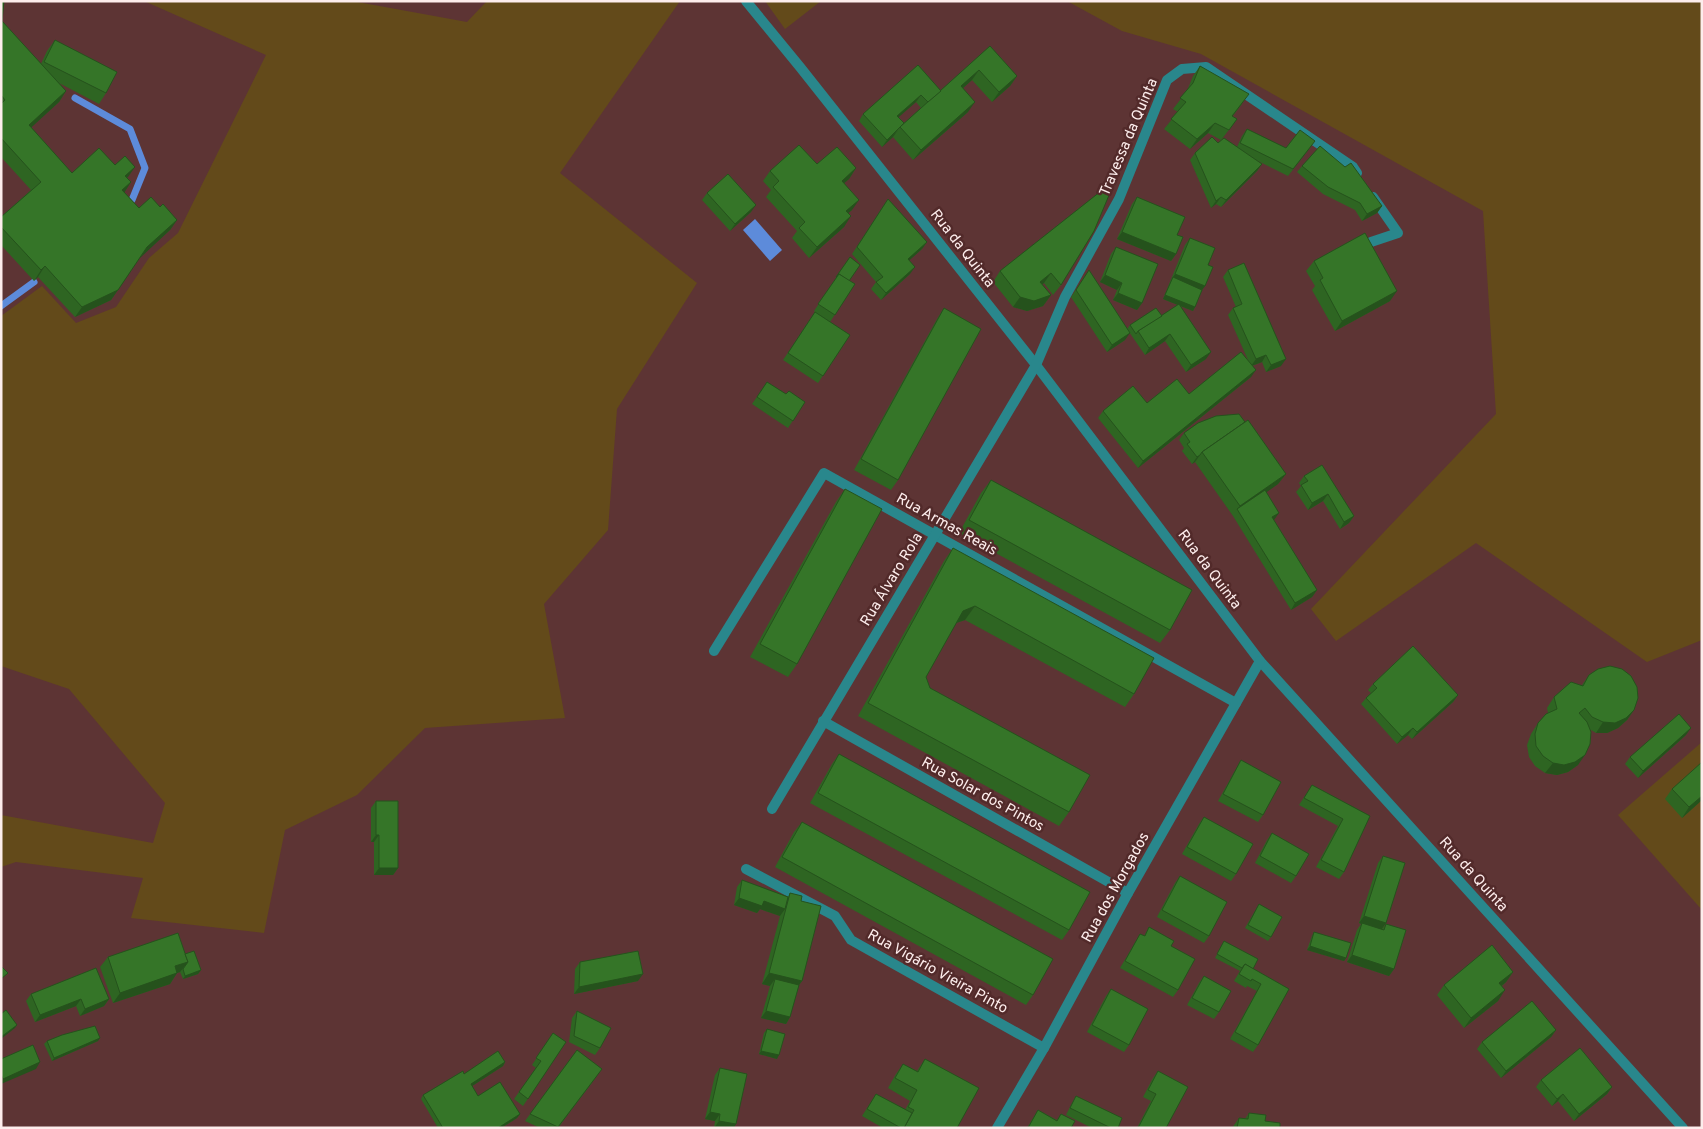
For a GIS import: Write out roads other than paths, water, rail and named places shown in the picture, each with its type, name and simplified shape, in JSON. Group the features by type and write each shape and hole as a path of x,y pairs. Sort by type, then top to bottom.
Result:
{"street":[{"name":"Rua da Quinta","path":"746,1 1036,365 1260,661 1683,1128"},
{"name":"Travessa da Quinta","path":"1036,365 1065,297 1118,199 1167,80 1182,69 1206,67 1352,166 1398,233 1371,242"},
{"name":"Rua Álvaro Rola","path":"772,810 823,721 1036,365"},
{"name":"Rua Armas Reais","path":"714,651 824,473 1236,704"},
{"name":"Rua dos Morgados","path":"997,1128 1044,1048 1128,892 1260,661"},
{"name":"Rua Solar dos Pintos","path":"823,721 1128,892"},
{"name":"Rua Vigário Vieira Pinto","path":"746,869 834,916 851,940 1044,1048"}],"water":[{"path":"755,219 782,250 770,261 743,230"}],"waterway":[{"path":"75,98 130,129 145,168 132,200"},
{"path":"1,306 34,282"}]}
